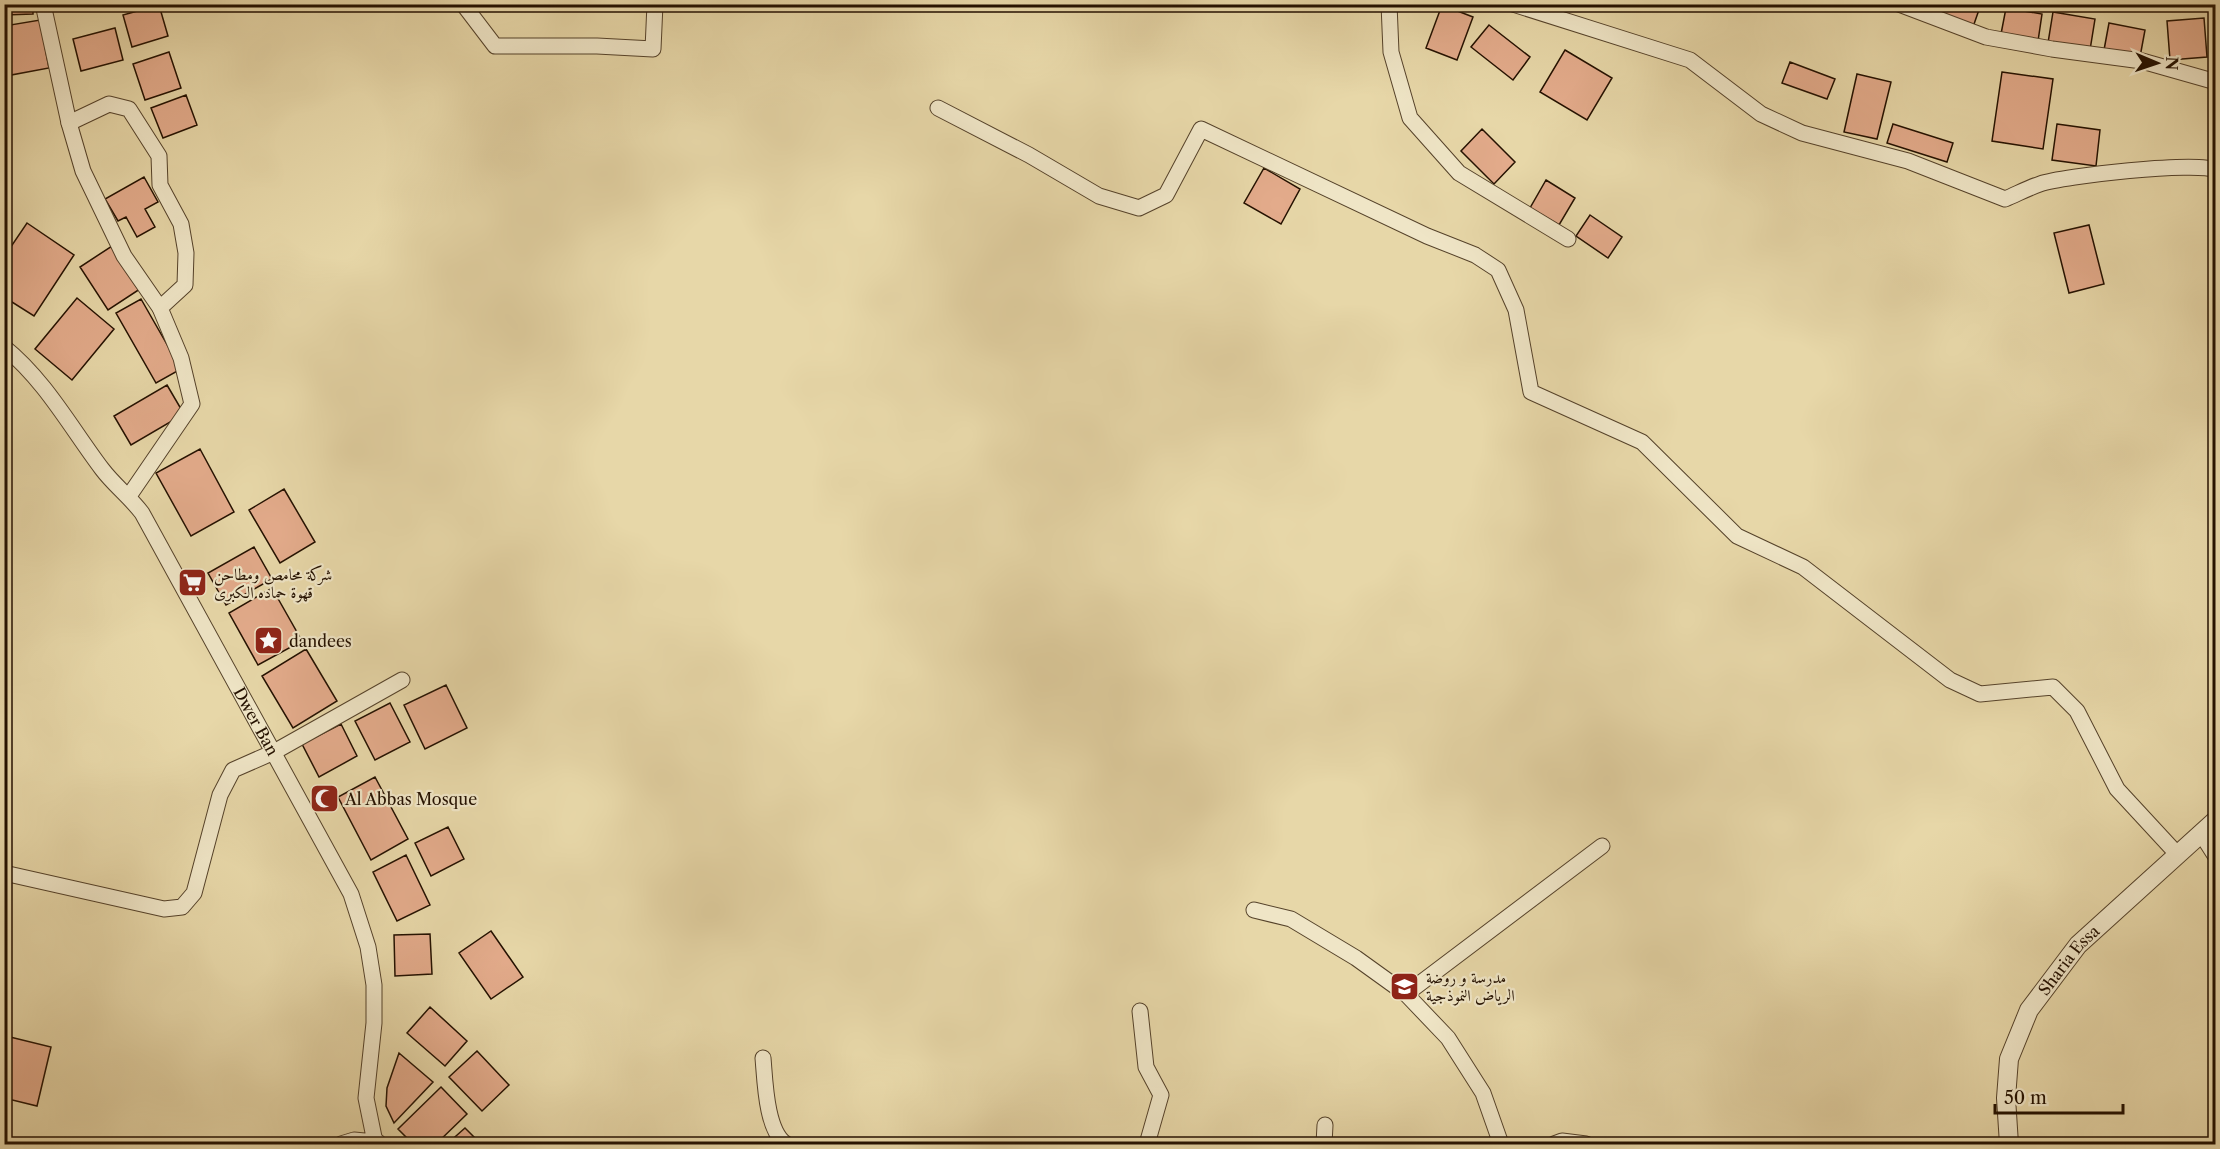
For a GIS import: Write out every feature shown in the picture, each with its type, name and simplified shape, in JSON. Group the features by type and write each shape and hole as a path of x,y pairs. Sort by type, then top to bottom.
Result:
{"street":[{"path":"43,4 69,123 83,171 119,246 160,308 181,358 192,404 129,496"},
{"path":"463,4 495,46 547,48 597,46 653,49 655,4"},
{"path":"1389,4 1391,52 1410,118 1459,173 1568,239"},
{"path":"1513,4 1690,60 1761,114 1802,134 1908,161 2005,199 2041,183 2080,176 2173,167 2216,170"},
{"path":"1899,4 1986,37 2142,62 2216,82"},
{"path":"69,123 109,104 129,110 159,156 160,185 180,224 186,253 185,285 160,308"},
{"path":"938,108 1029,155 1099,196 1139,208 1166,195 1201,129 1427,236 1475,255 1498,270 1516,310 1531,392 1642,442 1737,536 1803,567 1950,680 1980,694 2053,687 2077,711 2117,789 2178,855"},
{"name":"Dwer Ban","path":"4,347 57,404 103,470 142,513 351,894 368,947 375,1014 366,1098 377,1143"},
{"path":"4,873 164,909 182,907 194,893 225,781 233,770 274,752 402,680"},
{"name":"Sharia Essa","path":"2009,1144 2006,1098 2009,1059 2029,1010 2078,945 2216,820"},
{"path":"2202,835 2216,857"},
{"path":"1406,994 1602,846"},
{"path":"1254,910 1291,920 1356,958 1406,994 1449,1038 1482,1093 1501,1144"},
{"path":"1140,1011 1146,1067 1161,1095 1147,1144"},
{"path":"763,1058 768,1106 780,1141 786,1144"},
{"path":"1324,1144 1325,1125"},
{"path":"341,1144 354,1140 377,1143"},
{"path":"1554,1144 1562,1141 1586,1144"}],"building":[{"path":"4,4 33,4 33,14 4,15"},
{"path":"1933,4 1981,4 1973,27 1931,12"},
{"path":"159,5 168,36 132,47 123,15"},
{"path":"1442,5 1473,17 1457,60 1426,48"},
{"path":"2006,8 2042,14 2038,41 2001,34"},
{"path":"2053,12 2095,19 2090,50 2048,43"},
{"path":"2204,18 2207,57 2170,60 2167,21"},
{"path":"40,20 49,68 11,75 4,26"},
{"path":"2109,23 2145,30 2140,57 2104,50"},
{"path":"1489,25 1530,57 1513,80 1471,47"},
{"path":"115,28 123,60 81,71 73,39"},
{"path":"1565,50 1612,78 1587,120 1540,92"},
{"path":"169,52 181,88 145,100 133,64"},
{"path":"1790,62 1835,79 1827,99 1782,83"},
{"path":"2002,72 2053,79 2043,149 1992,141"},
{"path":"1857,74 1891,82 1877,139 1844,132"},
{"path":"186,95 197,125 163,138 151,108"},
{"path":"1893,124 1953,143 1947,162 1887,143"},
{"path":"2057,124 2100,130 2096,166 2052,160"},
{"path":"1482,129 1515,162 1494,184 1461,151"},
{"path":"1264,168 1300,189 1281,224 1244,203"},
{"path":"144,177 158,202 145,209 155,227 137,237 126,217 118,221 105,199"},
{"path":"1546,180 1575,198 1559,225 1530,208"},
{"path":"1590,215 1622,237 1608,258 1576,236"},
{"path":"27,223 74,255 34,316 4,297 4,257"},
{"path":"2089,225 2104,284 2069,293 2054,233"},
{"path":"112,246 140,289 108,310 80,267"},
{"path":"77,298 114,329 72,380 35,349"},
{"path":"141,299 181,369 156,383 116,313"},
{"path":"167,385 184,414 131,445 114,416"},
{"path":"200,449 234,512 191,536 156,473"},
{"path":"284,489 315,542 280,563 249,510"},
{"path":"254,547 272,579 226,605 208,573"},
{"path":"272,588 302,641 258,665 229,613"},
{"path":"306,649 337,701 293,728 262,676"},
{"path":"446,685 467,728 425,749 404,705"},
{"path":"390,703 410,742 375,760 355,721"},
{"path":"341,724 357,756 319,777 302,744"},
{"path":"375,777 408,839 371,860 338,797"},
{"path":"448,827 464,859 431,876 415,843"},
{"path":"406,855 430,905 397,921 373,872"},
{"path":"491,931 523,977 491,999 459,953"},
{"path":"430,934 432,974 395,976 394,935"},
{"path":"430,1007 467,1041 445,1066 407,1033"},
{"path":"6,1036 51,1047 37,1106 4,1098"},
{"path":"477,1051 509,1085 482,1111 449,1077"},
{"path":"399,1053 433,1082 394,1123 386,1106 387,1088"},
{"path":"441,1087 467,1114 436,1144 413,1144 398,1129"},
{"path":"465,1128 481,1144 447,1144"}],"place":[{"name":"شركة محامص ومطاحن قهوة حماده الكبرى","path":"193,583"},
{"name":"dandees","path":"268,641"},
{"name":"Al Abbas Mosque","path":"324,799"},
{"name":"مدرسة و روضة الرياض النموذجية","path":"1405,986"}]}
